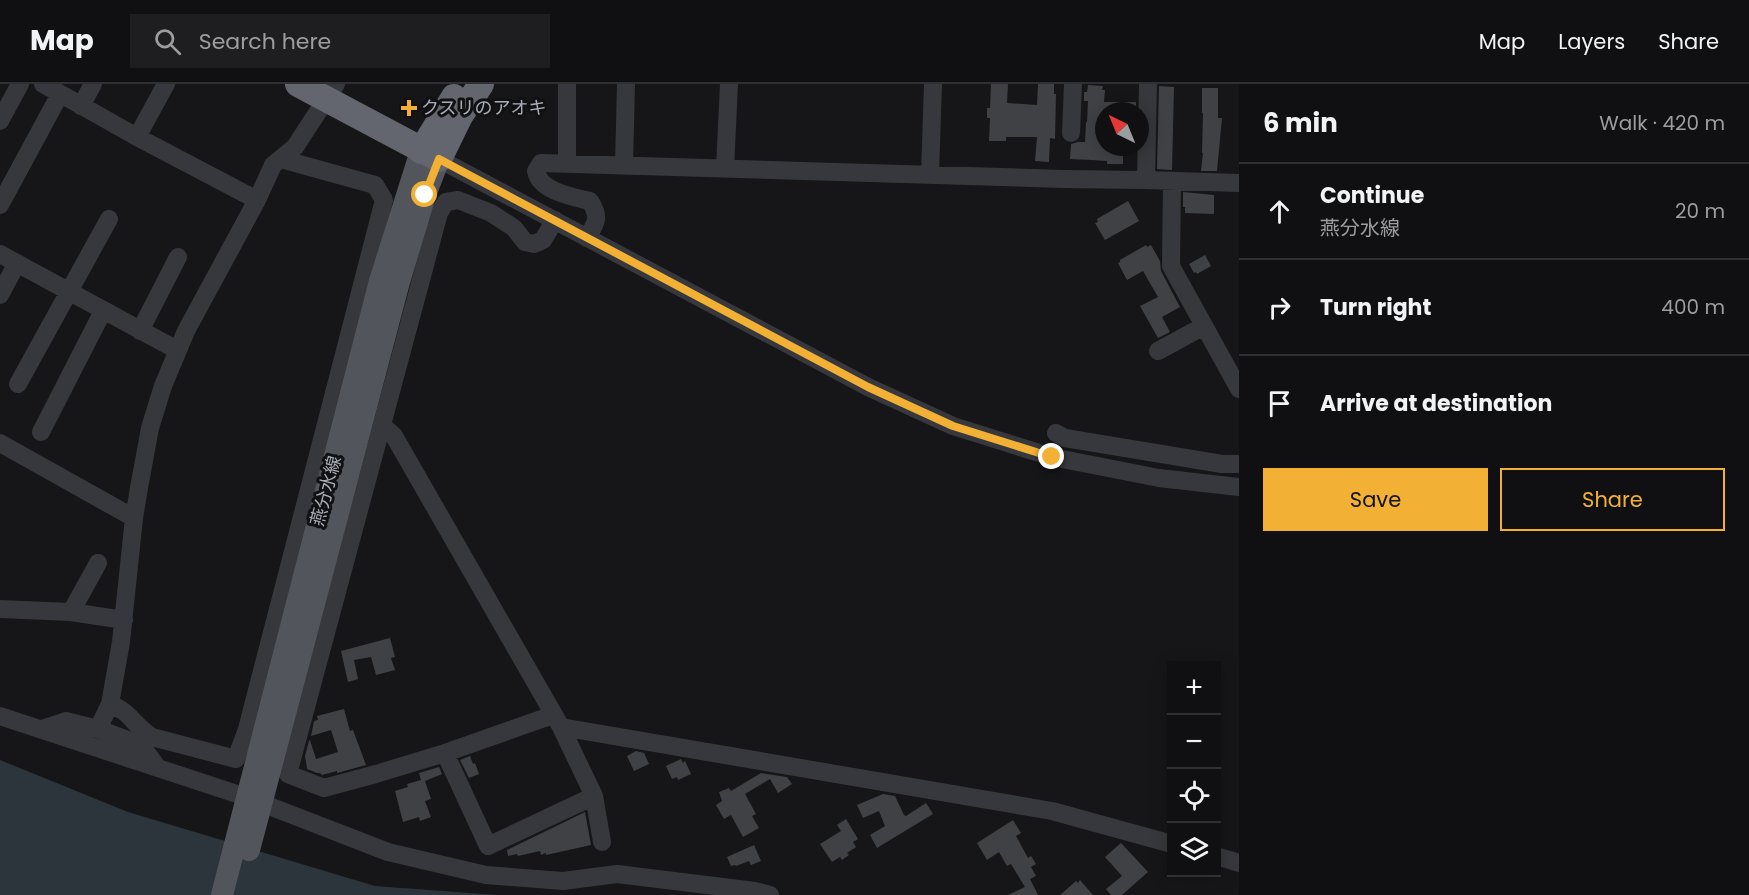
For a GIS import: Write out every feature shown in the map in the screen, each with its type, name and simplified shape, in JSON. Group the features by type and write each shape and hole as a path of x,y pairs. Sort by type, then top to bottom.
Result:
{"highway":[{"path":"298,84 331,91 430,155"},
{"path":"430,155 447,107 463,84"},
{"path":"430,155 481,84"}],"main road":[{"name":"燕分水線","path":"246,835 290,692 396,293 425,195 430,155"},
{"path":"222,895 246,835"},
{"path":"237,895 246,835"}],"street":[{"path":"0,121 20,84"},
{"path":"43,84 257,200"},
{"path":"81,106 93,84"},
{"path":"137,137 166,84"},
{"path":"567,84 567,164"},
{"path":"624,166 626,84"},
{"path":"725,168 729,84"},
{"path":"930,175 933,84"},
{"path":"1071,134 1073,84"},
{"path":"1146,180 1148,84"},
{"path":"98,729 110,704 124,620 134,518 150,428 163,386 177,350 257,200 273,165 295,147 331,91"},
{"path":"0,205 60,94"},
{"path":"430,155 868,387 953,426 1052,457 1159,478 1239,487"},
{"path":"110,704 122,708 141,731 152,737 236,759 247,729 384,200 375,185 281,159"},
{"path":"587,238 597,219 595,209 590,201 564,196 541,181 536,171 542,164 1239,183"},
{"path":"1172,181 1171,266 1239,389"},
{"path":"555,220 543,240 534,244 525,242 513,228 491,213 458,200 446,202 439,213 288,774 324,788 557,721 1052,811 1167,843"},
{"path":"18,384 109,219"},
{"path":"0,254 177,350"},
{"path":"140,331 178,257"},
{"path":"0,295 18,263"},
{"path":"41,432 103,311"},
{"path":"1158,351 1204,326"},
{"path":"382,425 393,436 557,721 594,796 602,842"},
{"path":"1056,433 1065,438 1222,464 1239,464"},
{"path":"0,443 134,518"},
{"path":"71,612 98,562"},
{"path":"0,609 71,612 124,620"},
{"path":"0,716 255,800 388,852 486,875 563,880 617,874 755,891 770,895"},
{"path":"42,729 66,721 98,729 141,745 158,768"},
{"path":"445,753 488,846 594,796"}],"shaded area":[{"path":"0,760 128,812 375,886 497,895 0,895"}],"building":[{"path":"991,84 1008,84 1007,103 1037,105 1038,84 1054,84 1054,94 1056,94 1055,139 1050,138 1049,162 1035,161 1037,137 1006,137 1006,141 989,141 990,118 987,118 987,108 990,108"},
{"path":"1088,85 1103,86 1102,90 1105,90 1104,102 1095,102 1095,156 1123,156 1123,164 1070,159 1071,144 1085,142 1088,101 1084,101 1084,92 1087,92"},
{"path":"1159,86 1174,87 1172,170 1157,169"},
{"path":"1202,88 1218,88 1218,118 1222,118 1217,171 1201,171"},
{"path":"1183,192 1214,195 1214,214 1185,213"},
{"path":"1128,201 1139,221 1105,240 1095,223 1098,222 1097,219"},
{"path":"1146,245 1147,247 1151,245 1160,261 1161,271 1180,307 1162,317 1170,332 1158,338 1140,306 1158,297 1143,271 1127,280 1118,263"},
{"path":"1205,255 1211,266 1197,274 1194,273 1189,264"},
{"path":"390,638 395,657 391,658 395,670 376,675 371,657 354,660 358,679 348,682 341,651"},
{"path":"344,709 350,731 353,730 366,765 322,775 307,769 305,756 310,740 316,759 338,752 331,730 311,736 314,721 318,720 317,716"},
{"path":"636,751 644,753 649,764 634,771 627,756"},
{"path":"470,756 479,774 469,778 460,760"},
{"path":"681,759 683,763 685,761 691,774 678,780 677,777 672,779 666,766"},
{"path":"439,767 442,774 425,781 431,799 425,801 431,817 420,821 419,817 403,822 395,791 421,780 419,773"},
{"path":"761,773 787,777 792,784 778,793 770,779 745,794 756,814 752,816 759,828 743,837 731,815 724,819 716,805 722,801 719,792 729,788 731,791"},
{"path":"883,794 895,796 906,816 926,803 933,814 877,848 870,835 885,826 879,811 863,818 857,805"},
{"path":"585,812 591,845 546,855 546,853 541,855 540,851 508,856 507,850"},
{"path":"846,819 858,839 853,842 856,847 842,860 840,857 832,862 820,844 841,831 837,825"},
{"path":"1013,820 1021,833 1016,836 1028,858 1031,856 1036,864 1031,867 1036,876 1030,879 1038,895 1008,895 1025,887 1011,864 1007,866 999,852 987,860 977,843"},
{"path":"1121,843 1148,872 1122,895 1111,895 1106,889 1122,876 1105,857"},
{"path":"754,845 761,861 751,865 749,861 731,866 727,857"},
{"path":"1080,880 1093,895 1060,895 1076,881 1078,883"}],"place":[{"name":"クスリのアオキ","path":"409,108"}],"route":[{"path":"425,195 439,159 868,387 953,426 1052,457"}]}
